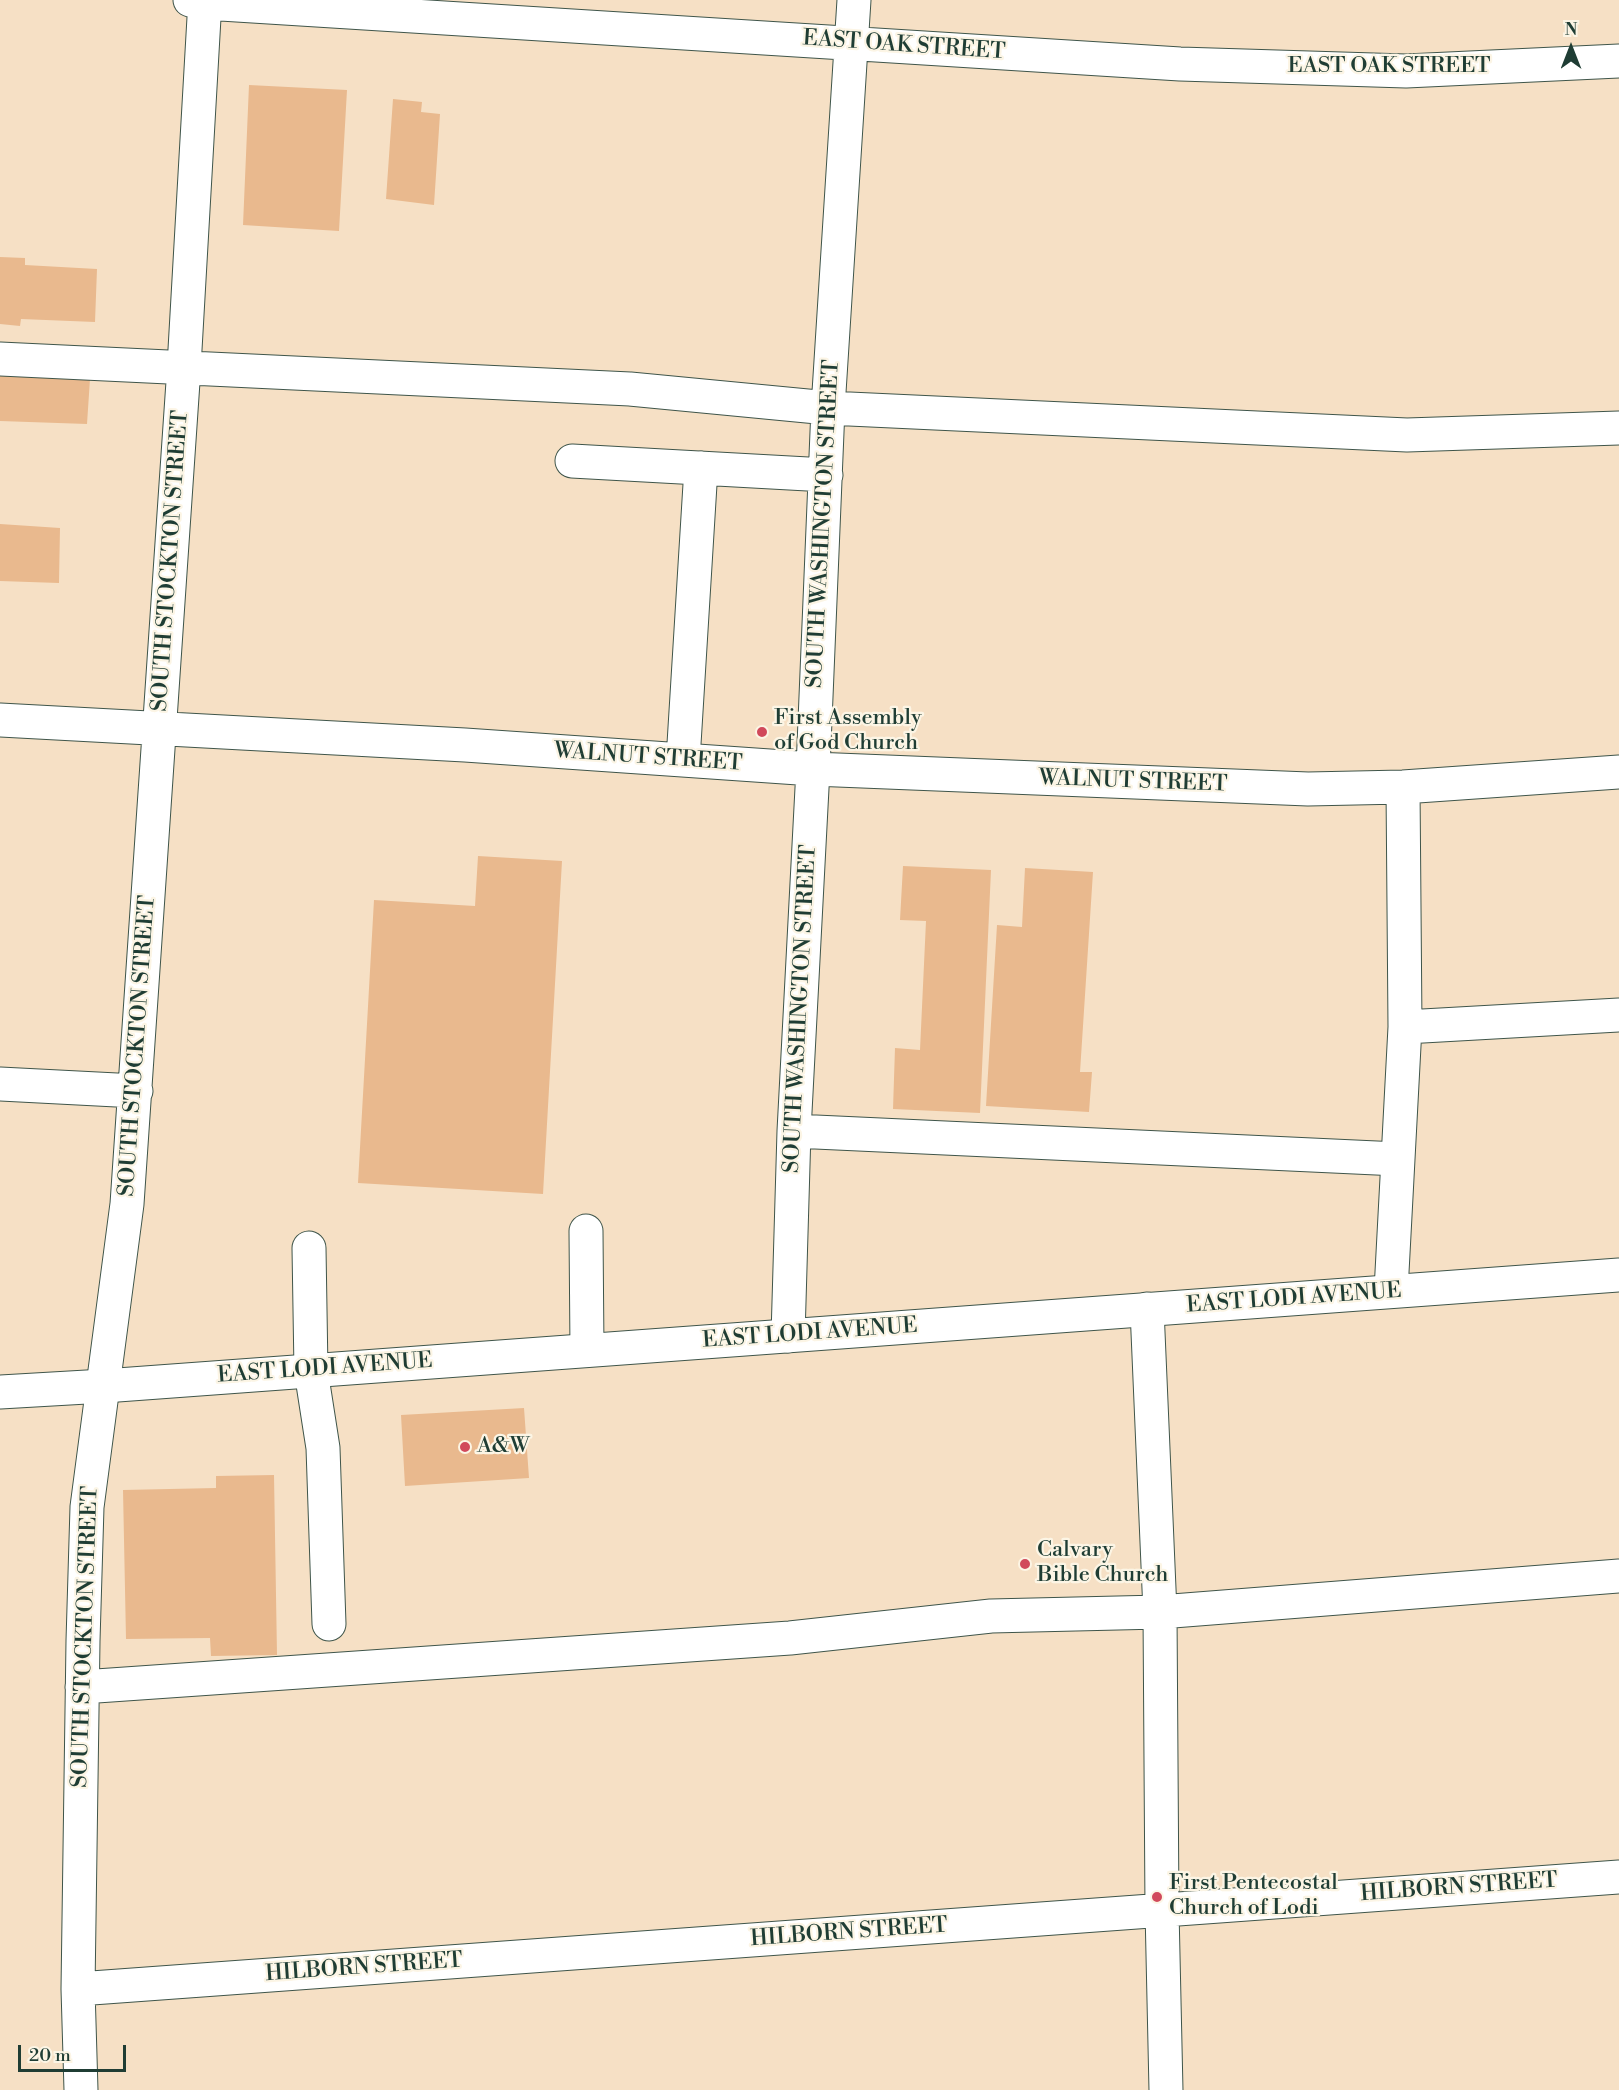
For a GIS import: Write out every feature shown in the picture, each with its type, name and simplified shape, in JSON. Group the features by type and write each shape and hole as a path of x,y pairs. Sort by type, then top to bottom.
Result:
{"street":[{"name":"SOUTH WASHINGTON STREET","path":"788,1336 794,1131 813,769 828,408 854,0"},
{"name":"EAST OAK STREET","path":"200,1 1180,64 1406,71 1619,61"},
{"name":"SOUTH STOCKTON STREET","path":"81,2090 78,1989 87,1507 127,1204 136,1091 184,368 200,1"},
{"path":"0,359 630,389 828,408 1407,435 1619,428"},
{"path":"572,461 826,475"},
{"path":"683,760 701,468"},
{"name":"WALNUT STREET","path":"0,720 160,727 813,769 1308,789 1403,787 1619,772"},
{"path":"1391,1292 1405,1027 1403,787"},
{"path":"1405,1027 1619,1015"},
{"path":"0,1084 136,1091"},
{"path":"794,1131 1398,1159"},
{"path":"585,1231 587,1350"},
{"path":"309,1248 311,1371 323,1448 329,1624"},
{"name":"EAST LODI AVENUE","path":"0,1392 1619,1275"},
{"path":"1148,1310 1160,1612 1166,2090"},
{"path":"82,1687 790,1638 991,1616 1160,1612 1619,1576"},
{"name":"HILBORN STREET","path":"78,1989 1619,1877"}],"building":[{"path":"249,85 347,90 339,231 243,225"},
{"path":"393,99 422,102 421,112 440,114 434,205 386,199"},
{"path":"0,257 25,258 25,265 97,269 95,322 21,319 20,326 0,324"},
{"path":"0,373 90,379 87,424 0,421"},
{"path":"0,524 60,528 59,583 0,581"},
{"path":"478,856 562,861 543,1194 358,1183 374,900 475,906"},
{"path":"903,866 991,870 980,1113 893,1109 895,1048 920,1050 926,921 900,920"},
{"path":"1025,868 1093,872 1080,1072 1092,1072 1089,1112 986,1106 997,925 1022,927"},
{"name":"A&W","path":"524,1408 529,1478 405,1486 401,1415"},
{"path":"274,1475 277,1655 211,1656 210,1638 126,1639 123,1490 216,1488 216,1476"}],"place":[{"name":"First Assembly of God Church","path":"762,732"},
{"name":"A&W","path":"465,1447"},
{"name":"Calvary Bible Church","path":"1025,1564"},
{"name":"First Pentecostal Church of Lodi","path":"1157,1897"}]}
